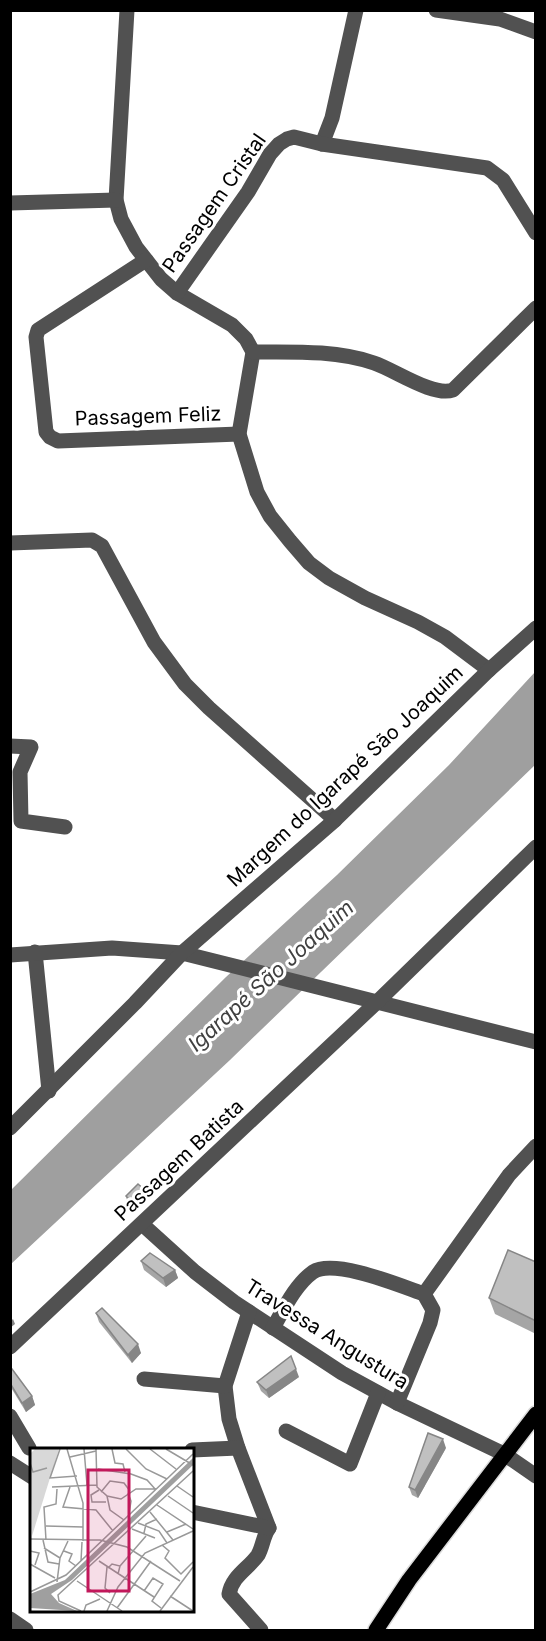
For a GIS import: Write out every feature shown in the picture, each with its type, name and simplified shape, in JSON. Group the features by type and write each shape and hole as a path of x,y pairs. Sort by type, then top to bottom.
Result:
{"main road":[{"path":"376,1630 409,1580 536,1414"}],"street":[{"path":"127,10 116,200 135,247 161,279 177,293 241,332 253,352 238,434 257,492 270,516 309,563 329,578 445,636 489,670"},
{"path":"322,144 333,118 356,10"},
{"path":"436,10 501,15 536,32"},
{"name":"Passagem Cristal","path":"177,293 248,192 270,154 286,139 294,137 322,144 487,168 502,180 536,233"},
{"path":"10,203 116,200"},
{"name":"Passagem Feliz","path":"146,260 38,330 36,337 46,432 58,441 238,434"},
{"path":"253,352 301,352 352,357 375,363 435,390 448,392 453,390 535,309"},
{"path":"10,543 92,540 102,546 154,642 185,684 335,820"},
{"name":"Margem do Igarapé São Joaquim","path":"10,1128 188,954 335,820 489,670 536,628"},
{"path":"10,746 31,747 20,772 21,821 65,827"},
{"path":"376,1003 536,847"},
{"path":"10,955 112,948 188,954 536,1042"},
{"path":"35,952 49,1091"},
{"name":"Passagem Batista","path":"10,1347 376,1003"},
{"path":"424,1294 502,1183 536,1146"},
{"name":"Travessa Angustura","path":"142,1224 195,1272 249,1312 342,1373 397,1403 504,1454 536,1476"},
{"path":"273,1328 293,1294 304,1279 315,1270 338,1268 424,1294 433,1310 430,1323 397,1403"},
{"path":"249,1312 225,1386 230,1419 238,1448 269,1528 257,1557 239,1574 230,1588 230,1594 261,1630"},
{"path":"144,1379 225,1386"},
{"path":"286,1431 350,1464 378,1393"},
{"path":"10,1416 29,1448"},
{"path":"194,1450 238,1448"},
{"path":"10,1462 30,1476"},
{"path":"194,1512 269,1528"},
{"path":"10,1619 26,1630"}],"water":[{"name":"Igarapé São Joaquim","path":"535,672 535,765 230,1060 11,1264 11,1190 226,977 337,875 449,765"}],"building":[{"path":"138,1184 146,1191 134,1204 126,1196"},
{"path":"508,1250 536,1262 536,1321 489,1298"},
{"path":"150,1253 175,1270 163,1278 141,1261"},
{"path":"102,1308 138,1344 128,1355 96,1313"},
{"path":"291,1356 296,1369 266,1390 257,1382"},
{"path":"12,1369 32,1396 22,1403 10,1383 10,1370"},
{"path":"428,1433 443,1439 415,1490 409,1487"}]}
